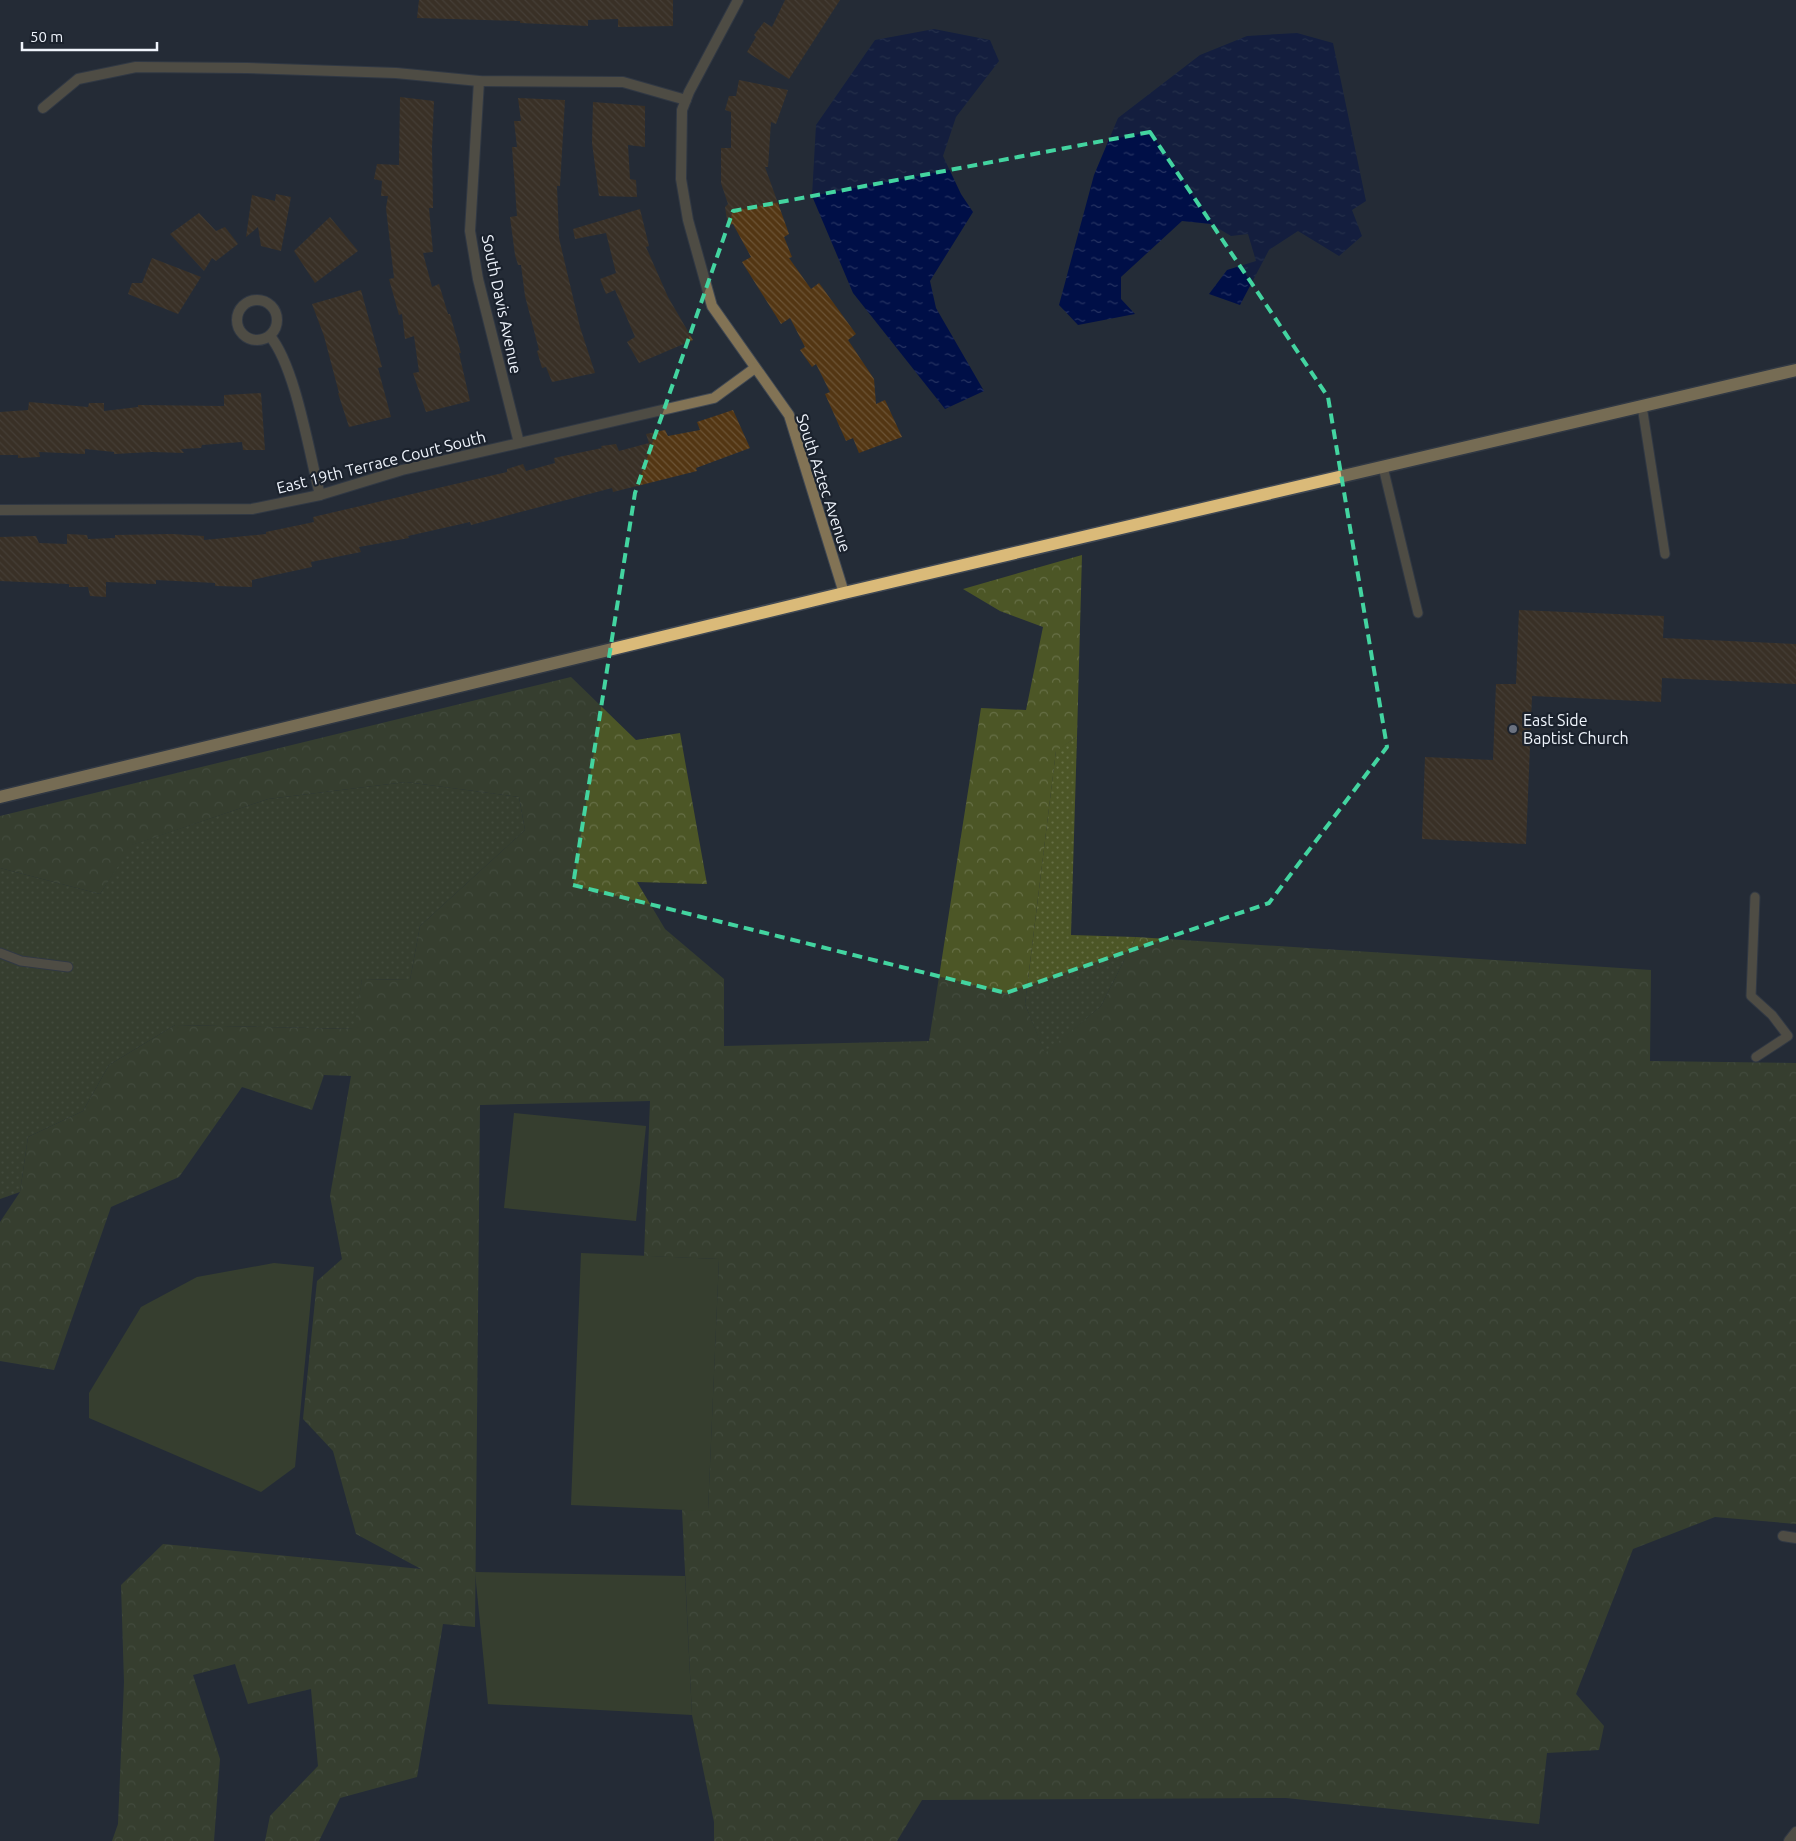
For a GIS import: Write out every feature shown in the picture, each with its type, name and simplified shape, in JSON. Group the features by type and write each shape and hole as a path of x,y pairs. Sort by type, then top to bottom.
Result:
{"main road":[{"path":"0,797 844,593 1796,370"}],"street":[{"name":"South Aztec Avenue","path":"738,0 682,110 681,179 688,220 712,306 788,415 844,593"},
{"path":"43,108 78,79 136,67 247,68 396,73 479,81 623,82 686,100"},
{"name":"South Davis Avenue","path":"479,81 470,231 478,279 518,443"},
{"path":"258,300 271,305 277,317 274,331 270,336 256,340 244,335 237,323 240,310 244,304 258,300"},
{"path":"270,336 280,348 290,378 320,495"},
{"name":"East 19th Terrace Court South","path":"0,510 252,509 320,495 402,470 714,398 755,368"},
{"path":"1783,1536 1796,1538"},
{"path":"1789,1841 1796,1832"}],"lane":[{"path":"1642,406 1665,554"},
{"path":"1383,467 1418,613"},
{"path":"1755,897 1751,996 1772,1015 1788,1036 1756,1057"},
{"path":"0,953 21,961 68,967"}],"highlighted area":[{"path":"1150,132 1328,397 1387,747 1269,903 1006,993 573,885 635,493 733,211"}],"green space":[{"path":"1082,555 1077,737 1056,751 1025,1004 1045,1053 1101,1006 1136,937 1651,970 1650,1061 1796,1063 1796,1524 1715,1517 1633,1549 1576,1694 1604,1726 1599,1750 1547,1753 1539,1824 1286,1798 922,1800 897,1841 714,1841 714,1822 692,1715 682,1510 708,1510 719,1259 644,1256 650,1101 480,1105 475,1627 443,1624 417,1777 340,1798 319,1841 265,1841 270,1816 318,1766 311,1689 248,1704 235,1664 193,1675 220,1759 214,1841 112,1841 118,1824 124,1682 121,1585 163,1544 421,1569 356,1534 333,1451 303,1419 317,1281 342,1259 330,1196 351,1076 324,1075 312,1110 242,1087 179,1177 111,1207 54,1370 0,1361 0,1222 20,1192 28,1137 83,1111 109,1065 175,1025 354,1029 362,979 410,980 420,926 525,830 519,797 406,782 268,799 132,845 100,894 0,868 0,816 571,677 636,740 680,733 707,884 637,882 665,929 724,979 724,1046 929,1041 981,708 1026,710 1043,627 1000,611 963,589"},
{"path":"1077,737 1071,935 1136,937 1101,1006 1045,1054 1025,1004 1056,750"},
{"path":"406,782 519,797 525,830 420,926 410,980 362,979 355,1029 175,1025 109,1065 83,1111 28,1137 20,1192 0,1199 0,868 100,894 131,845 268,799"},
{"path":"514,1113 646,1126 636,1221 504,1208"},
{"path":"581,1253 719,1259 708,1511 571,1505"},
{"path":"274,1263 314,1267 295,1467 261,1492 89,1418 89,1393 141,1307 197,1277"},
{"path":"475,1572 685,1576 692,1715 488,1704"}],"water":[{"path":"934,29 990,40 999,61 956,117 943,156 961,194 973,212 930,281 936,308 984,391 945,409 853,293 812,196 816,125 875,40"},
{"path":"1297,33 1333,43 1366,201 1352,210 1362,236 1339,256 1298,231 1269,250 1240,305 1209,294 1227,270 1256,261 1248,234 1231,236 1211,224 1182,221 1121,277 1121,299 1135,314 1078,325 1059,305 1094,175 1118,118 1200,55 1247,36"}],"building":[{"path":"419,0 673,0 673,26 618,27 618,19 588,20 588,26 520,23 520,21 417,18"},
{"path":"785,0 840,0 789,79 747,52 756,37 754,35 764,22 772,27"},
{"path":"739,80 788,90 776,124 771,122 768,167 765,167 789,234 784,237 792,257 789,258 811,289 819,283 856,334 848,340 874,379 876,404 885,400 902,437 859,453 853,438 846,441 825,394 830,392 816,364 812,367 800,350 805,347 790,318 781,324 742,262 751,257 733,224 728,225 725,207 728,204 721,183 721,148 731,148 731,112 725,110 729,96 736,96"},
{"path":"400,97 434,101 432,147 433,208 429,208 433,252 423,253 432,287 439,284 448,314 450,314 461,353 459,353 470,401 426,412 413,373 419,372 414,336 405,339 402,314 399,315 389,279 394,278 386,208 388,196 381,196 382,181 374,179 377,164 399,165"},
{"path":"518,98 565,100 560,186 557,186 559,238 580,327 595,373 552,382 546,367 542,368 537,351 539,350 525,296 521,265 518,265 515,255 510,217 517,216 512,147 517,147 514,121 521,121"},
{"path":"593,102 645,106 645,147 628,145 630,179 636,180 637,197 599,196 592,143"},
{"path":"276,194 291,197 281,251 261,246 258,227 246,237 252,195 275,201"},
{"path":"640,209 649,246 646,247 668,297 693,340 639,363 627,342 635,337 615,290 606,294 600,279 616,273 606,233 575,239 573,229"},
{"path":"199,213 216,231 225,227 238,244 216,261 212,258 204,271 170,234"},
{"path":"330,217 358,251 315,283 294,251"},
{"path":"152,258 201,277 178,314 128,294 132,283 142,283"},
{"path":"361,290 382,367 378,368 391,417 349,427 338,393 324,336 312,304"},
{"path":"261,393 265,450 243,450 242,442 202,445 201,448 181,449 184,453 114,454 114,452 85,449 85,454 39,452 40,457 18,458 18,455 0,455 0,412 28,410 29,402 88,407 89,403 104,403 104,411 138,407 138,405 224,406 224,395"},
{"path":"733,410 750,448 696,468 697,471 613,492 612,488 471,525 470,522 408,536 409,538 359,547 361,552 311,562 312,567 252,580 252,587 215,586 215,583 156,580 156,584 106,582 106,597 90,596 88,587 69,587 69,584 0,581 0,537 36,536 39,543 67,544 67,534 87,535 88,539 115,538 115,535 172,534 204,536 204,540 266,534 266,532 314,522 313,517 507,472 507,469 523,464 526,471 555,463 554,458 602,448 601,446 616,444 619,451 649,443 646,434 665,430 668,436 700,430 697,422"},
{"name":"East Side Baptist Church","path":"1519,610 1664,616 1663,638 1796,644 1796,684 1662,678 1661,702 1532,696 1526,844 1422,839 1425,757 1493,760 1496,684 1516,684"}],"place":[{"name":"East Side Baptist Church","path":"1513,729"}]}
